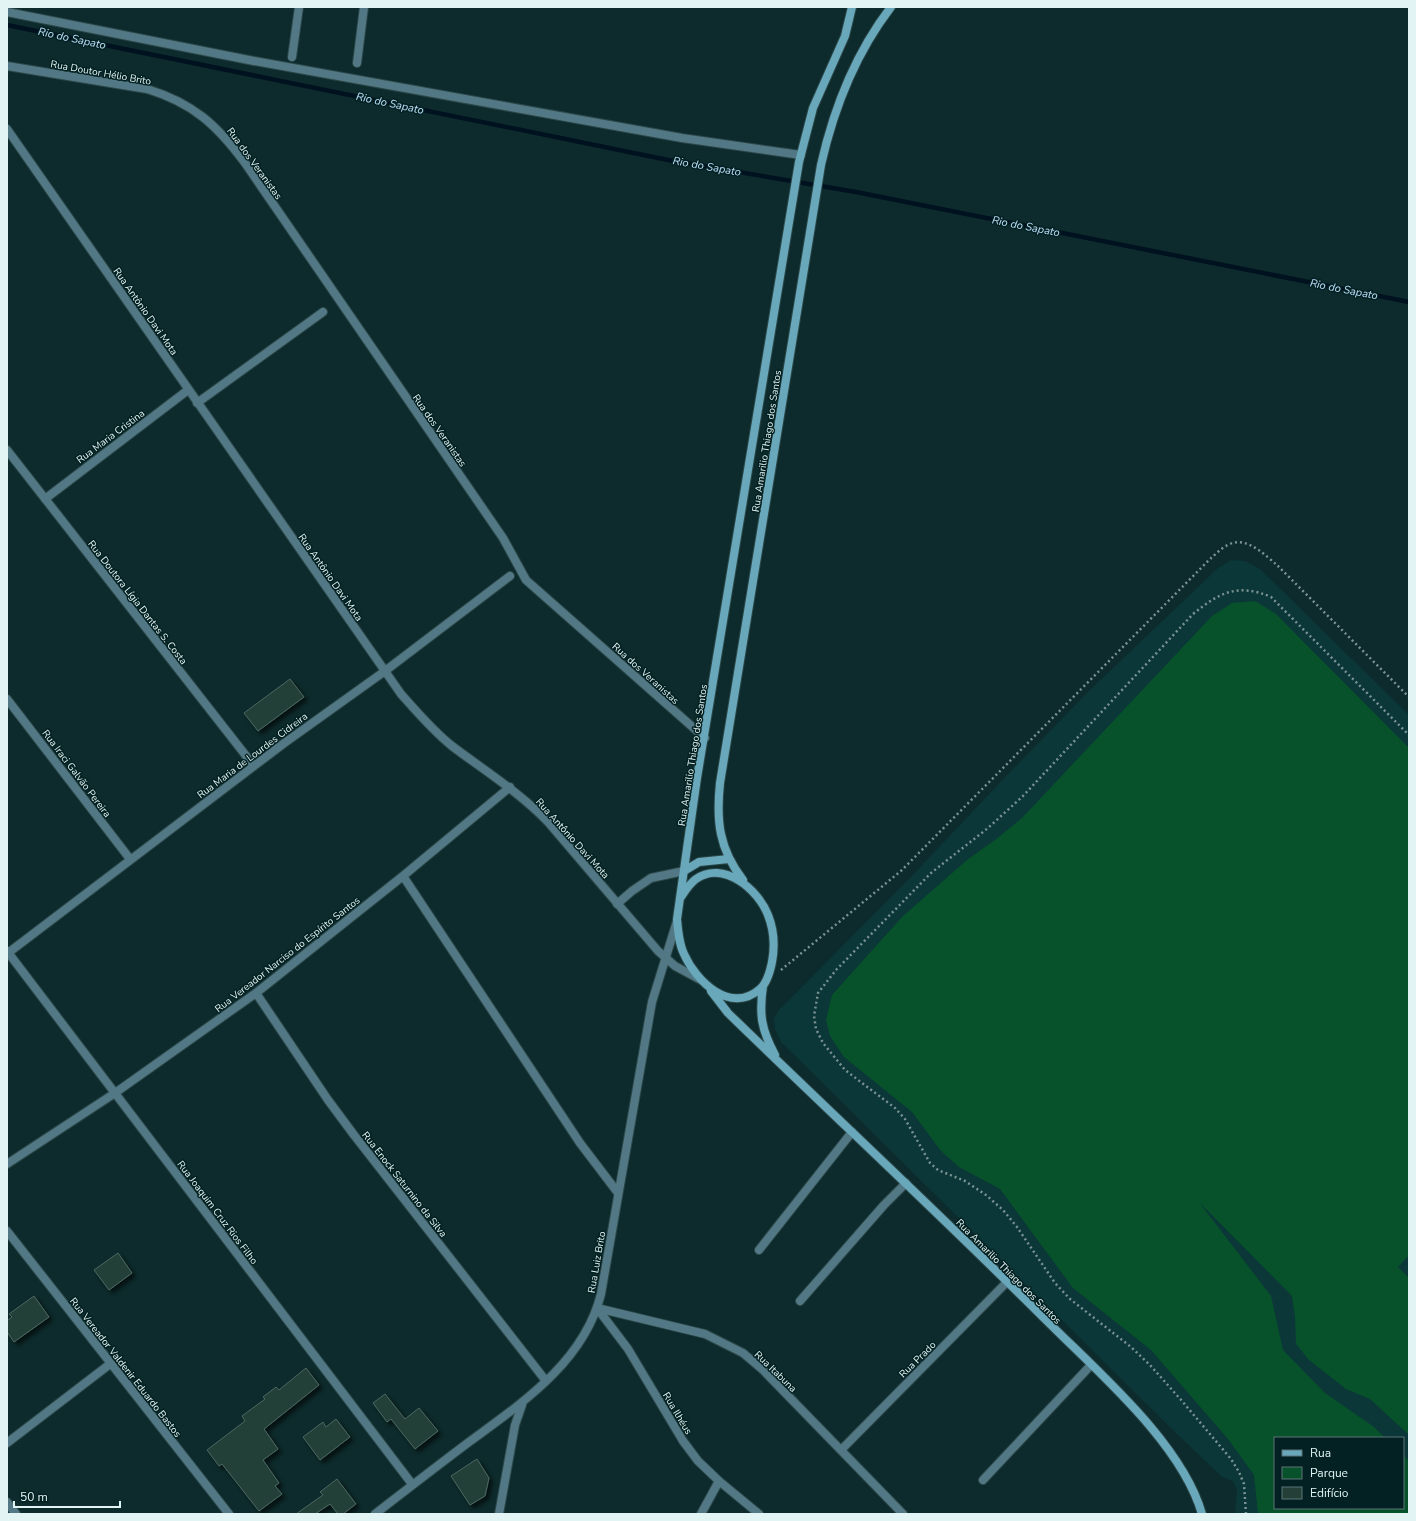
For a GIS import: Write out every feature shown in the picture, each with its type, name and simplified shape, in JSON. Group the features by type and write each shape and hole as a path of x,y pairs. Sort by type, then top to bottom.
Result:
{"main road":[{"name":"Rua Amarilio Thiago dos Santos","path":"681,897 704,738 800,158 813,108 845,36 852,7"},
{"name":"Rua Amarilio Thiago dos Santos","path":"747,886 729,859 720,837 718,820 720,783 821,165 828,133 840,99 864,45 891,7"},
{"path":"684,871 699,862 729,859"},
{"path":"716,872 725,874 747,886 760,900 768,913 774,938 771,968 764,984 748,996 738,998 719,994 710,989 701,980 683,954 677,919 681,897 696,879 705,874 716,872"},
{"name":"Rua Amarilio Thiago dos Santos","path":"764,984 761,1018 769,1044 778,1061"},
{"name":"Rua Amarilio Thiago dos Santos","path":"710,989 728,1013 906,1183 1091,1365 1150,1426 1173,1455 1188,1481 1202,1514"}],"street":[{"path":"292,57 300,7"},
{"path":"357,62 364,7"},
{"path":"7,12 254,61 800,158"},
{"name":"Rua Doutor Hélio Brito","path":"7,66 147,89 169,96 189,106"},
{"name":"Rua dos Veranistas","path":"189,106 209,121 228,140 245,163 503,538 526,580 704,738"},
{"name":"Rua Antônio Davi Mota","path":"7,129 401,694 434,730 452,746 510,787 548,822 617,904 666,959 675,966 701,980"},
{"path":"197,403 323,312"},
{"name":"Rua Maria Cristina","path":"44,498 188,390"},
{"name":"Rua Doutora Lígia Dantas S. Costa","path":"7,450 254,766"},
{"name":"Rua Maria de Lourdes Cidreira","path":"8,952 254,766 385,671 510,576"},
{"name":"Rua Iraci Galvão Pereira","path":"7,699 130,859"},
{"name":"Rua Vereador Narciso do Espírito Santos","path":"7,1164 115,1093 256,993 404,876 510,787"},
{"path":"617,904 632,891 651,878 684,871"},
{"path":"404,876 580,1143 618,1193"},
{"name":"Rua Luiz Brito","path":"375,1514 412,1484 523,1402 546,1381 578,1345 597,1308 652,1002 677,919"},
{"name":"Rua Joaquim Cruz Rios Filho","path":"8,952 412,1484"},
{"name":"Rua Enock Saturnino da Silva","path":"256,993 354,1135 546,1381"},
{"path":"759,1250 852,1132"},
{"path":"800,1301 884,1205 906,1183"},
{"name":"Rua Vereador Valdenir Eduardo Bastos","path":"7,1231 229,1514"},
{"name":"Rua Prado","path":"841,1450 1007,1282"},
{"name":"Rua Itabuna","path":"597,1308 705,1334 743,1353 763,1370 903,1514"},
{"name":"Rua Ilhéus","path":"597,1308 628,1349 683,1441 698,1461 719,1481 759,1514"},
{"path":"7,1443 110,1364"},
{"path":"984,1480 1091,1365"},
{"path":"498,1514 516,1419 523,1402"},
{"path":"701,1514 719,1481"},
{"path":"7,1502 16,1514"}],"path":[{"path":"764,984 902,870 1210,559 1230,544 1238,542 1250,545 1278,566 1409,697"},
{"path":"1246,1514 1244,1484 1231,1459 1150,1365 1131,1347 1070,1299 1055,1283 1003,1210 986,1195 964,1181 938,1170 930,1163 905,1119 895,1108 845,1070 823,1043 816,1028 814,1016 815,1004 818,993 836,970 914,891 953,855 988,828 1024,796 1193,614 1215,597 1229,591 1244,590 1258,592 1272,598 1409,735"}],"shaded area":[{"path":"1231,560 1245,561 1260,569 1409,715 1409,1514 1235,1514 1237,1490 1233,1481 1222,1477 1177,1434 781,1042 775,1029 774,1019 778,1011 905,883 1091,689 1218,568"}],"green space":[{"path":"1255,601 1276,614 1409,748 1409,1255 1398,1267 1409,1278 1409,1435 1370,1399 1346,1389 1309,1360 1296,1344 1295,1316 1292,1296 1199,1202 1271,1296 1283,1350 1325,1393 1374,1427 1384,1437 1274,1437 1274,1509 1404,1509 1404,1456 1409,1461 1409,1514 1258,1514 1254,1475 1228,1439 1151,1350 1073,1288 1000,1189 959,1167 941,1151 912,1112 844,1057 830,1036 826,1020 832,995 902,917 967,860 1022,818 1212,616 1232,603"}],"building":[{"path":"290,679 304,697 258,731 244,713"},
{"path":"118,1253 132,1273 109,1290 94,1270"},
{"path":"34,1296 49,1317 14,1342 7,1332 7,1321 12,1317 9,1314"},
{"path":"306,1368 319,1385 264,1429 278,1449 263,1460 279,1483 275,1486 282,1494 259,1511 222,1464 219,1466 207,1450 245,1421 242,1416 265,1399 263,1397 276,1387 279,1390"},
{"path":"385,1394 405,1419 419,1408 438,1431 415,1449 391,1419 387,1422 373,1403"},
{"path":"336,1419 350,1437 320,1460 303,1437 323,1422 326,1427"},
{"path":"477,1459 489,1478 485,1496 470,1505 451,1476"},
{"path":"337,1479 356,1504 343,1514 338,1514 330,1504 315,1514 296,1514 323,1495 320,1492"}],"waterway":[{"name":"Rio do Sapato","path":"7,25 668,160 856,192 1409,302"}]}
